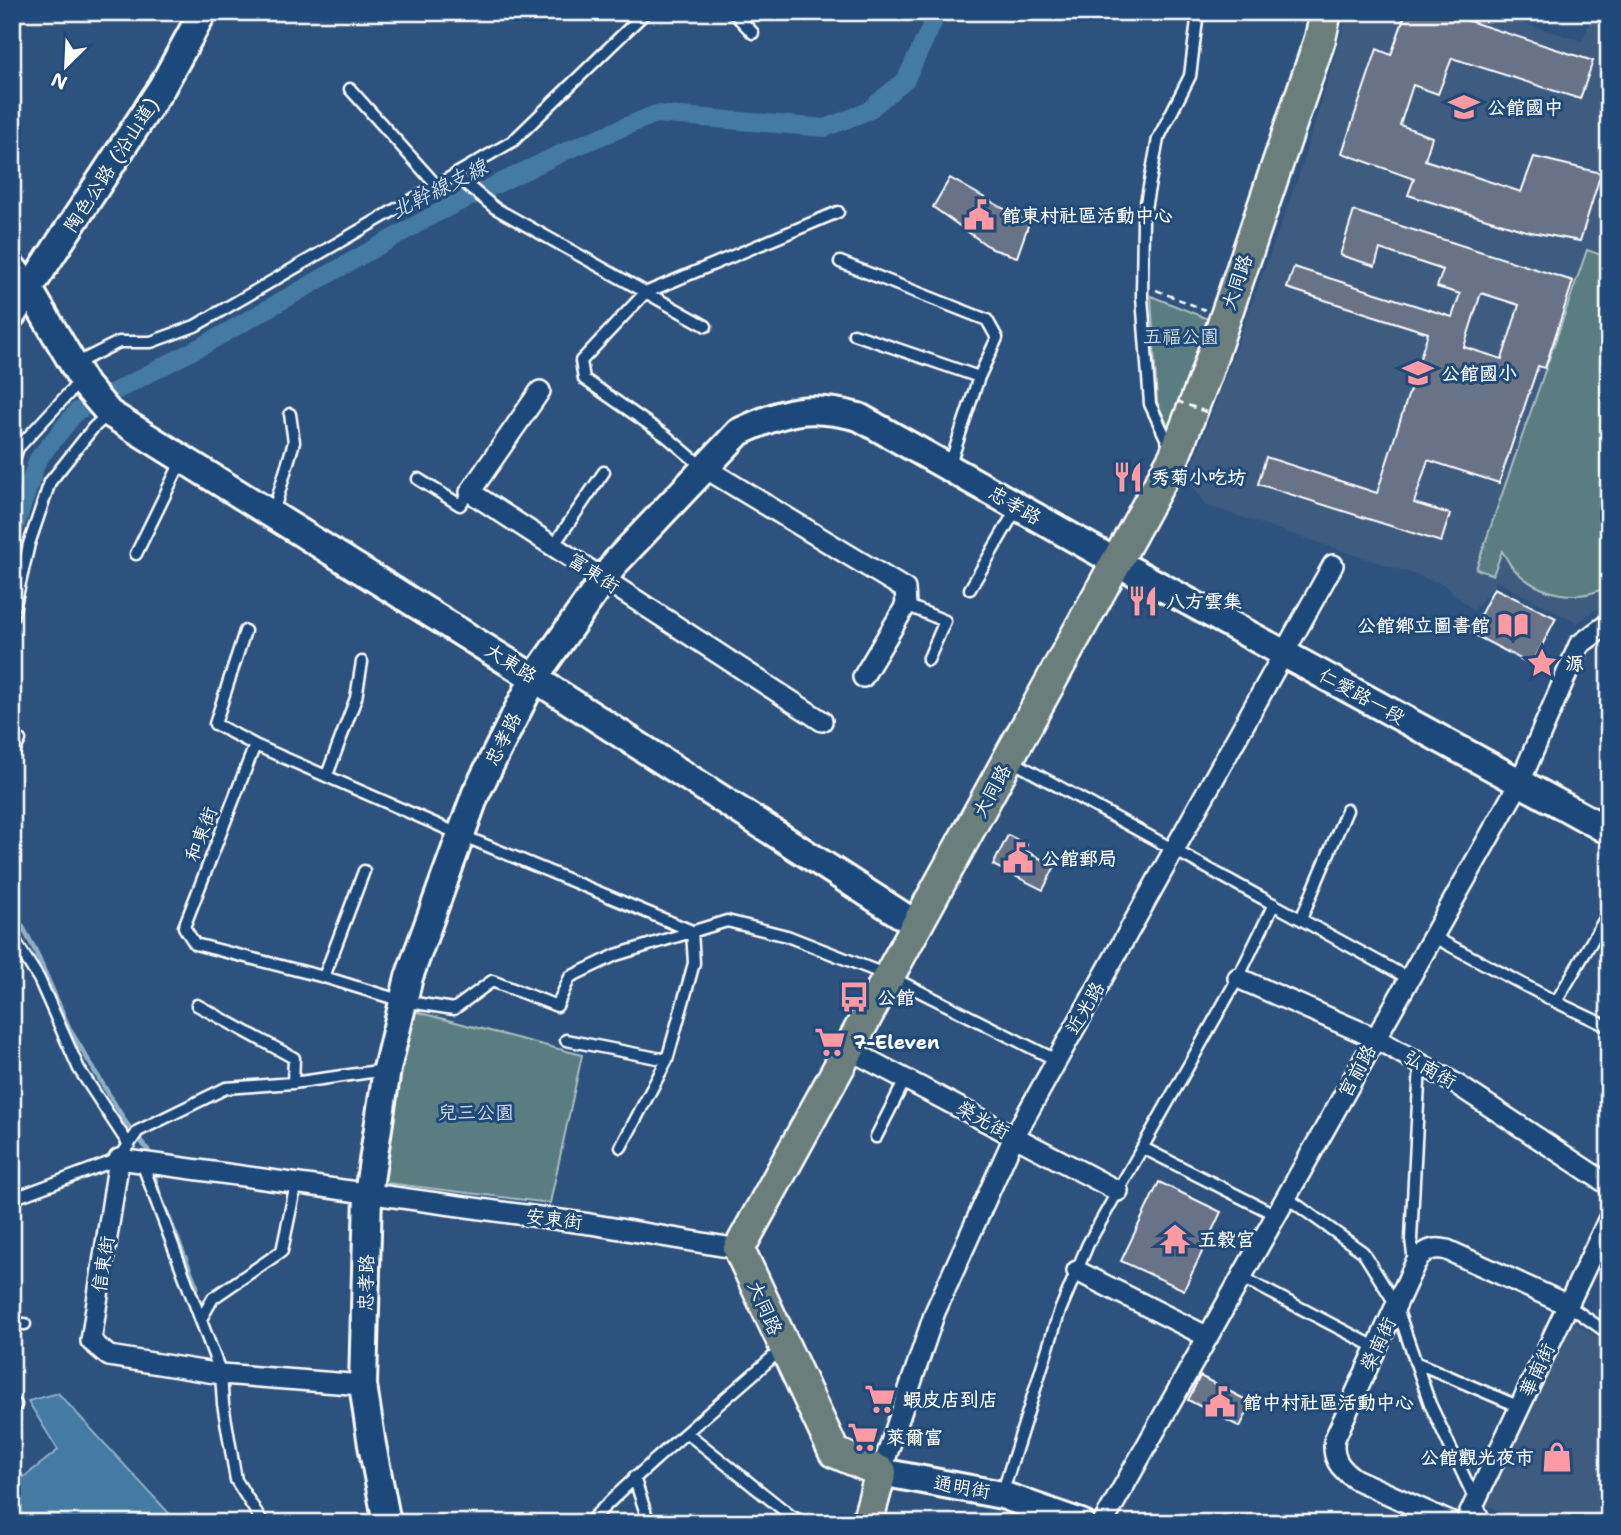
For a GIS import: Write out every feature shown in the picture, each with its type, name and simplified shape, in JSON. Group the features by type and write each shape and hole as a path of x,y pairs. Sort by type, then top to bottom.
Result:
{"main road":[{"name":"大同路","path":"881,1472 834,1452 739,1249 1174,457 1320,38 1326,12"},
{"path":"867,1523 881,1472"}],"street":[{"name":"陶色公路 (沿山道)","path":"12,314 162,87 203,12"},
{"path":"12,267 29,289 105,410"},
{"path":"470,492 540,391"},
{"name":"大東路","path":"105,410 534,678 917,926"},
{"name":"忠孝路","path":"387,1523 363,1385 368,1194 387,1069 402,1001 476,793 534,678 616,562 739,432 766,419 797,410 828,410 859,418 1116,562"},
{"path":"705,468 905,589 906,605 863,677"},
{"name":"富東街","path":"470,492 822,721"},
{"name":"仁愛路一段","path":"1116,562 1609,831"},
{"name":"近光路","path":"881,1472 936,1312 1014,1136 1333,565"},
{"name":"宮前路","path":"1104,1523 1520,782 1579,645 1609,623"},
{"name":"弘南街","path":"1238,978 1375,1038 1420,1063 1609,1185"},
{"name":"榮光街","path":"848,1049 906,1077 1118,1191"},
{"path":"124,1152 142,1162 368,1194"},
{"name":"信東街","path":"124,1152 91,1340 109,1356 221,1374 363,1385"},
{"name":"安東街","path":"368,1194 590,1224 739,1249"},
{"name":"華南街","path":"1465,1523 1609,1218"},
{"path":"1415,1264 1428,1250 1437,1247 1568,1305"},
{"name":"榮南街","path":"1415,1264 1335,1438 1334,1457 1345,1473 1355,1479 1452,1523"},
{"path":"1077,1271 1208,1337"},
{"name":"通明街","path":"881,1472 1002,1495 1081,1523"}],"lane":[{"path":"12,465 18,448 79,371 119,342 151,342 195,326 513,141 646,12"},
{"path":"733,12 753,33"},
{"path":"1174,457 1150,404 1142,284 1143,219 1158,139 1190,76 1198,12"},
{"path":"350,89 438,187"},
{"path":"456,176 495,208 706,326"},
{"path":"705,468 666,436 584,379 581,361 645,293 838,212"},
{"path":"839,262 987,320 997,338 979,377 949,468"},
{"path":"854,334 979,377"},
{"path":"12,618 29,544 50,482 105,410"},
{"path":"272,514 294,442 290,414"},
{"path":"136,554 182,460"},
{"path":"553,546 604,472"},
{"path":"418,479 460,505 470,492"},
{"path":"970,589 1017,507"},
{"path":"906,605 945,621 928,660"},
{"path":"245,631 215,724 255,745 461,835 692,931 727,921 787,936 889,975 1056,1059"},
{"path":"327,775 356,698 362,662"},
{"path":"12,756 20,740"},
{"name":"和東街","path":"255,745 184,927 195,944 324,977 402,1001 454,1009 492,981 558,1006 570,977 616,955 692,931"},
{"path":"1009,760 1408,978"},
{"path":"1301,919 1347,810"},
{"path":"324,977 364,871"},
{"path":"1002,1495 1059,1314 1088,1244 1238,978 1274,904"},
{"path":"1556,1002 1609,912"},
{"path":"621,1147 667,1060 694,963 692,931"},
{"path":"12,936 39,979 79,1069 124,1152"},
{"path":"1432,936 1609,1027"},
{"path":"197,1005 294,1058 293,1083"},
{"path":"566,1040 667,1060"},
{"path":"1415,1264 1410,1239 1420,1063"},
{"path":"12,1199 124,1152 138,1131 226,1088 293,1083 387,1069"},
{"path":"876,1138 906,1077"},
{"path":"1143,1148 1276,1215"},
{"path":"142,1162 221,1374 223,1404 236,1480 263,1523"},
{"path":"201,1319 213,1298 282,1251 296,1184"},
{"path":"1286,1197 1363,1252 1396,1305 1430,1404 1486,1523"},
{"path":"1241,1277 1377,1348"},
{"path":"1568,1305 1609,1334"},
{"path":"12,1324 25,1324"},
{"path":"588,1523 634,1477 783,1347"},
{"path":"1415,1362 1520,1407"},
{"path":"687,1433 791,1516 805,1523"},
{"path":"634,1477 649,1523"}],"path":[{"path":"1142,284 1224,318"},
{"path":"1177,401 1206,412"}],"shaded area":[{"name":"公館國小","path":"1348,12 1486,12 1582,41 1594,12 1609,12 1609,600 1577,623 1497,581 1473,611 1443,584 1205,505 1188,479 1300,172"},
{"name":"公館觀光夜市","path":"1570,1319 1609,1345 1609,1523 1526,1523 1486,1505 1526,1410"},
{"path":"58,1393 178,1523 12,1523 12,1463 24,1477 58,1450 28,1401"}],"green space":[{"path":"1587,250 1607,257 1602,273 1609,270 1609,586 1585,594 1572,595 1547,591 1525,579 1513,568 1502,551 1493,575 1476,569"},
{"name":"五福公園","path":"1151,296 1213,321 1169,429 1157,402"},
{"name":"兒三公園","path":"409,1010 582,1055 550,1203 378,1182"}],"building":[{"path":"1406,12 1441,12 1593,61 1580,99 1452,58 1438,94 1413,85 1400,125 1432,137 1425,160 1521,192 1534,157 1601,173 1580,241 1526,231 1408,195 1414,179 1342,153 1377,49 1391,55"},
{"name":"館東村社區活動中心","path":"950,178 1029,223 1017,257 992,249 933,207"},
{"path":"1354,211 1573,281 1545,368 1538,366 1499,483 1428,460 1414,503 1450,514 1441,542 1258,484 1266,457 1377,493 1428,333 1287,288 1294,267 1452,317 1460,294 1437,287 1443,270 1380,249 1375,266 1340,255","holes":["1481,293 1519,305 1502,359 1464,347"]},
{"name":"公館鄉立圖書館","path":"1494,588 1556,618 1532,665 1471,633"},
{"name":"公館郵局","path":"1008,835 1027,845 1024,850 1055,866 1043,890 993,865"},
{"path":"1159,1182 1221,1212 1184,1290 1121,1261"},
{"name":"館中村社區活動中心","path":"1200,1376 1252,1403 1240,1427 1188,1400"}],"waterway":[{"name":"北幹線支線","path":"12,536 38,459 77,411 204,345 435,214 568,150 656,114 825,128 868,111 906,79 938,12"},
{"path":"12,921 21,924 70,1030 126,1123 148,1150 159,1193 197,1287"}],"place":[{"name":"公館國中","path":"1464,107"},
{"name":"館東村社區活動中心","path":"979,215"},
{"name":"公館國小","path":"1418,373"},
{"name":"秀菊小吃坊","path":"1128,477"},
{"name":"八方雲集","path":"1143,601"},
{"name":"公館鄉立圖書館","path":"1513,625"},
{"name":"源","path":"1542,663"},
{"name":"公館郵局","path":"1018,858"},
{"name":"公館","path":"854,997"},
{"name":"7-Eleven","path":"830,1042"},
{"name":"五穀宮","path":"1175,1239"},
{"name":"蝦皮店到店","path":"880,1399"},
{"name":"館中村社區活動中心","path":"1220,1402"},
{"name":"萊爾富","path":"863,1437"},
{"name":"公館觀光夜市","path":"1557,1457"}]}
